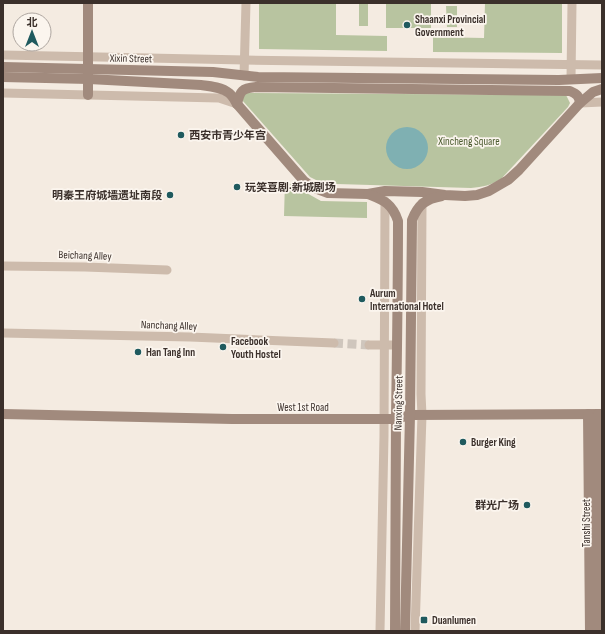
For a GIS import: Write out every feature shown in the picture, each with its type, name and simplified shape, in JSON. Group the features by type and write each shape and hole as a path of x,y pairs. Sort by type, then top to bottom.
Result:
{"main road":[{"path":"88,3 88,95"},
{"name":"Xixin Street","path":"3,67 214,86 230,94 304,181 312,187 328,193 368,194"},
{"path":"214,72 257,82 570,91 575,93 580,98 580,103"},
{"name":"Xixin Street","path":"3,77 214,72 244,76 257,82"},
{"path":"238,104 242,91 257,82 559,80 598,78"},
{"path":"559,91 598,78"},
{"path":"368,194 385,191 422,192 465,196 489,191 508,180 519,170 580,103 593,92 602,90"},
{"path":"368,194 385,201"},
{"path":"422,203 436,197 446,195"},
{"name":"Nanxing Street","path":"385,201 394,211 398,221 395,631"},
{"name":"Nanxing Street","path":"405,631 410,415 412,220 417,208 422,203"},
{"name":"West 1st Road","path":"3,414 232,419 396,419 410,415 596,414"},
{"name":"Tanshi Street","path":"596,414 600,570 598,631"},
{"name":"Tanshi Street","path":"590,631 596,414"}],"street":[{"path":"244,76 246,3"},
{"path":"571,79 572,3"},
{"path":"3,55 602,65"},
{"path":"3,93 219,98 238,104"},
{"path":"580,103 602,102"},
{"path":"380,631 384,419 385,201"},
{"path":"415,631 422,415 422,203"},
{"name":"Beichang Alley","path":"3,266 167,270"},
{"name":"Nanchang Alley","path":"3,333 190,337 334,343"},
{"path":"369,345 397,345"}],"green space":[{"path":"259,3 336,3 336,35 387,36 387,51 259,49"},
{"path":"359,3 368,3 368,26 359,26"},
{"path":"386,3 431,4 431,28 386,28"},
{"path":"485,3 562,3 562,53 433,52 433,37 484,38"},
{"path":"446,6 457,6 457,27 447,27"},
{"name":"Xincheng Square","path":"243,93 566,95 570,103 568,107 501,179 490,184 471,188 337,184 320,182 310,177 242,100"},
{"path":"285,181 321,201 367,202 367,218 284,216"}],"water":[{"path":"403,127 411,127 419,130 425,136 428,148 425,160 419,166 411,169 403,169 395,166 389,160 386,152 386,144 389,136 395,130"}],"tunnel":[{"path":"334,343 369,345"}],"place":[{"name":"Shaanxi Provincial Government","path":"407,25"},
{"name":"西安市青少年宫","path":"181,135"},
{"name":"玩笑喜剧·新城剧场","path":"237,187"},
{"name":"明秦王府城墙遗址南段","path":"170,195"},
{"name":"Aurum International Hotel","path":"362,299"},
{"name":"Facebook Youth Hostel","path":"223,347"},
{"name":"Han Tang Inn","path":"138,352"},
{"name":"Burger King","path":"463,442"},
{"name":"群光广场","path":"527,505"},
{"name":"Duanlumen","path":"424,620"}]}
